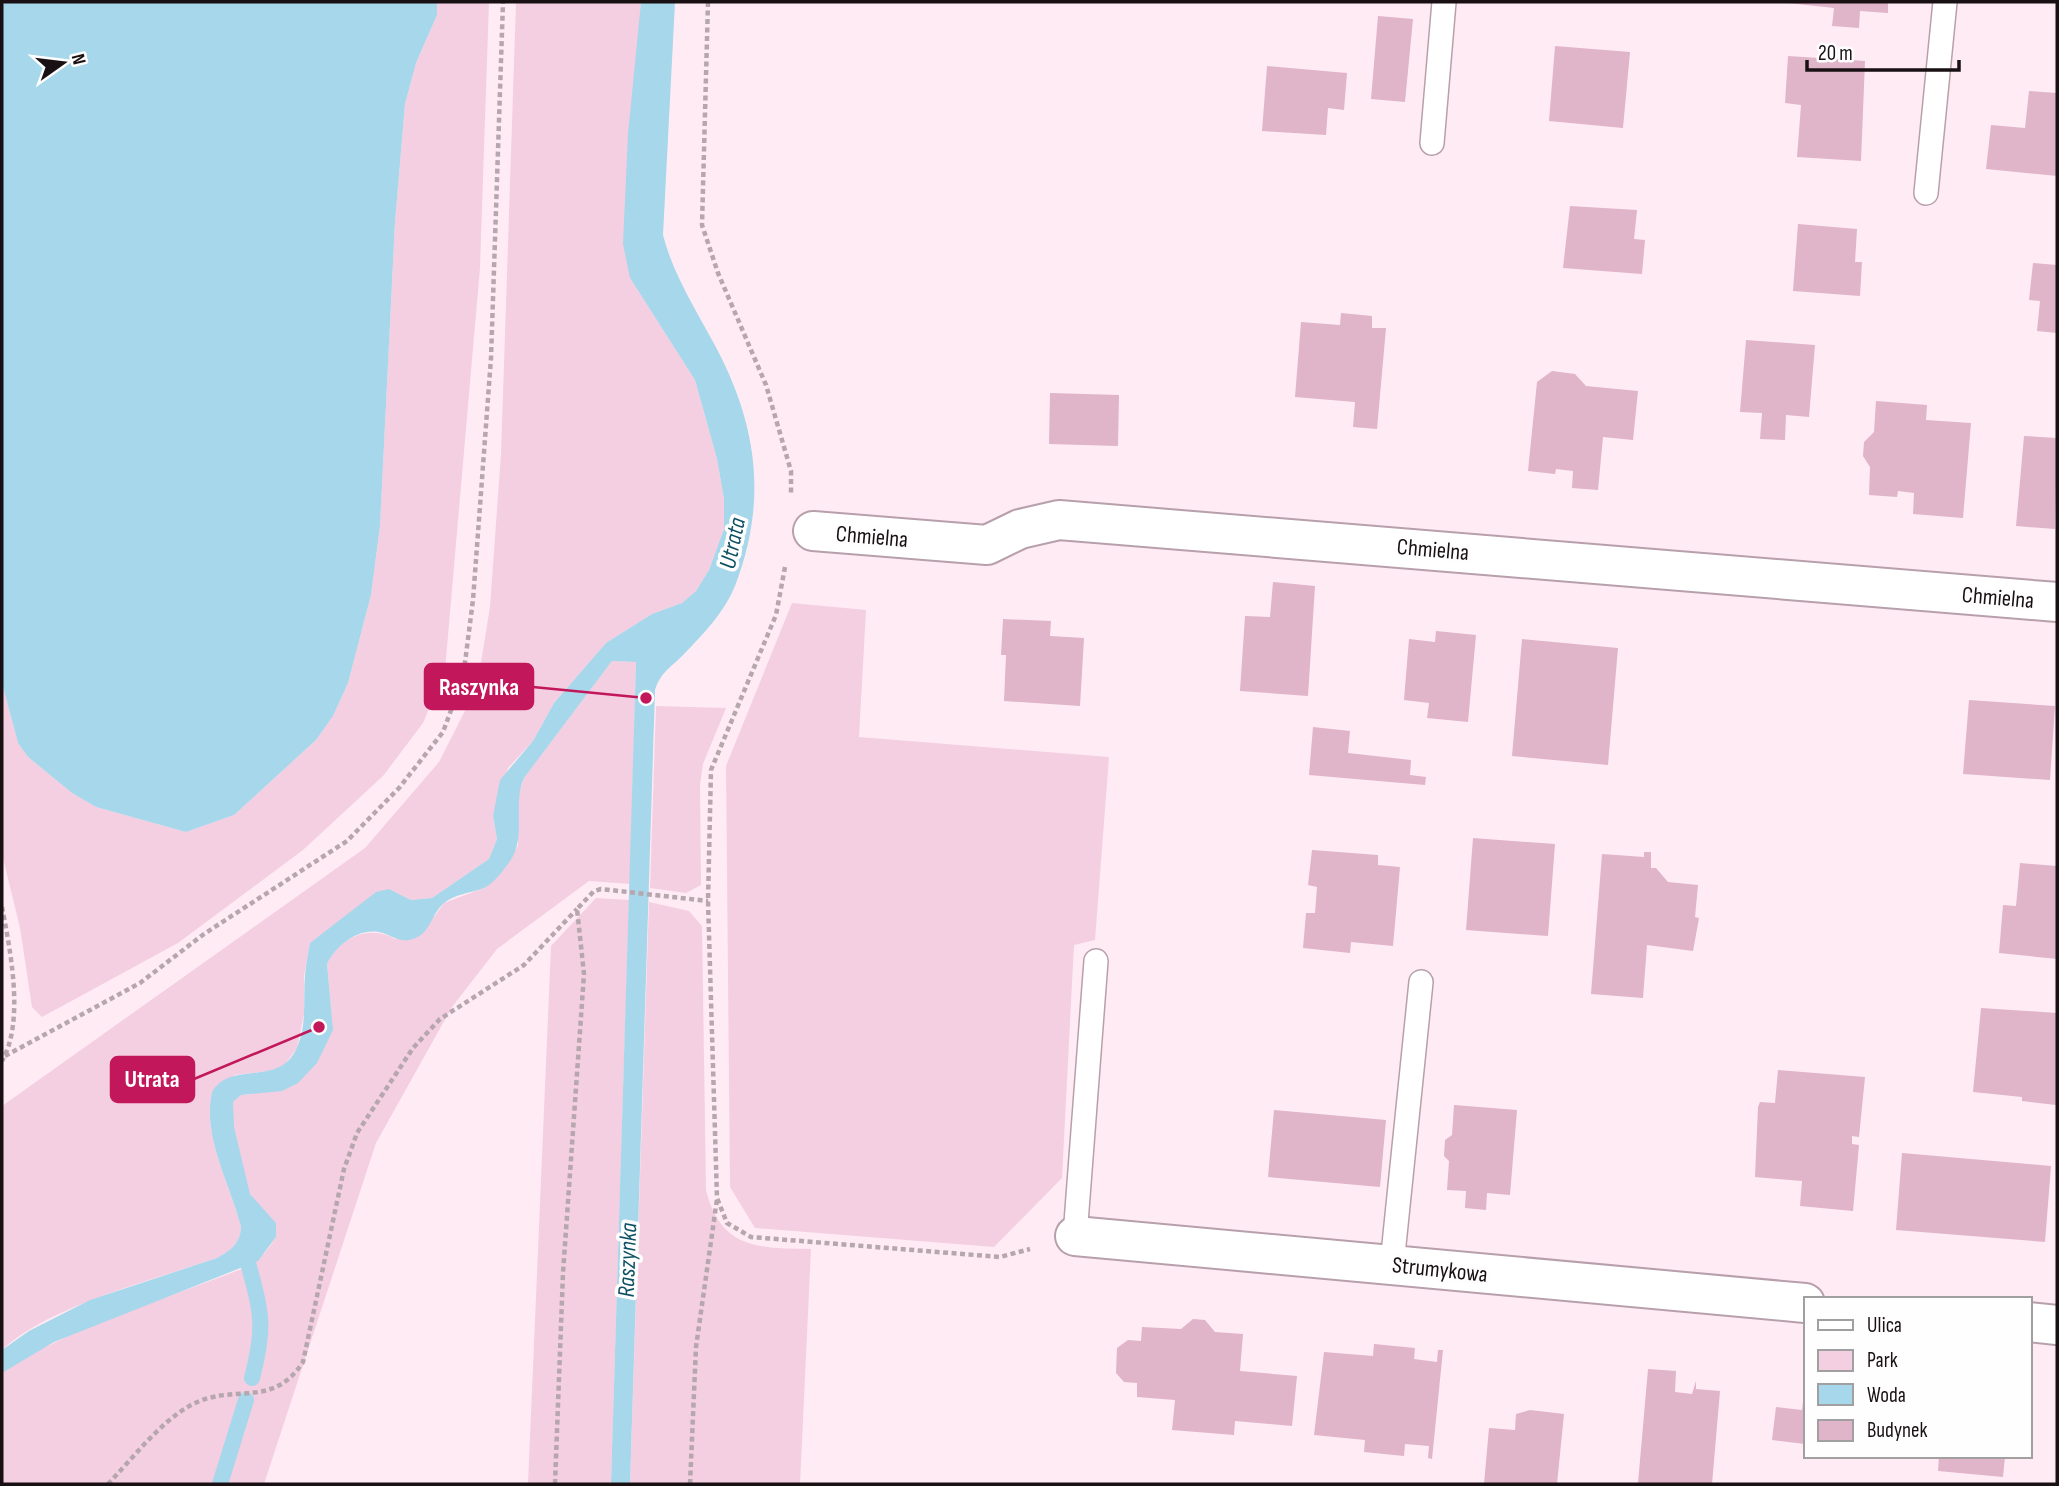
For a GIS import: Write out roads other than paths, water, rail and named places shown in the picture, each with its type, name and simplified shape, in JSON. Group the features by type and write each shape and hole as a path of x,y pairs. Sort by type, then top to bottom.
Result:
{"street":[{"name":"Chmielna","path":"813,531 987,545 1020,529 1059,520 2057,602"},
{"name":"Strumykowa","path":"1074,1236 1804,1303"},
{"path":"2031,1322 2057,1325"}],"lane":[{"path":"1432,143 1444,2"},
{"path":"1926,193 1945,2"},
{"path":"1074,1236 1096,961"},
{"path":"1392,1264 1421,982"}],"water":[{"path":"2,2 437,2 437,15 416,63 405,104 395,222 380,526 371,595 348,683 333,716 316,740 234,815 186,832 96,807 72,793 28,757 18,743 2,683"},
{"path":"641,2 675,2 663,235 688,296 733,384 750,441 754,498 745,556 730,596 706,630 664,674 655,690 630,1484 611,1484 636,662 612,661 524,778 519,799 518,842 510,861 499,876 484,888 448,900 436,912 424,932 413,939 401,940 383,933 366,932 343,944 327,964 333,1030 317,1063 298,1083 282,1091 241,1095 233,1102 234,1127 250,1194 276,1223 276,1237 258,1261 54,1342 2,1373 2,1350 29,1331 90,1300 217,1258 234,1246 241,1227 214,1143 210,1109 212,1092 221,1082 231,1077 269,1071 290,1059 303,1028 305,975 310,943 376,892 389,889 411,900 432,898 489,859 497,839 493,816 500,780 533,741 554,703 606,643 652,614 682,603 696,591 709,570 724,529 724,499 717,459 695,380 630,278 623,244 628,134"}],"waterway":[{"path":"246,1255 260,1316 257,1359 252,1378"},
{"path":"220,1484 246,1400"}],"place":[{"name":"Raszynka","path":"646,698"},
{"name":"Utrata","path":"319,1027"}]}
